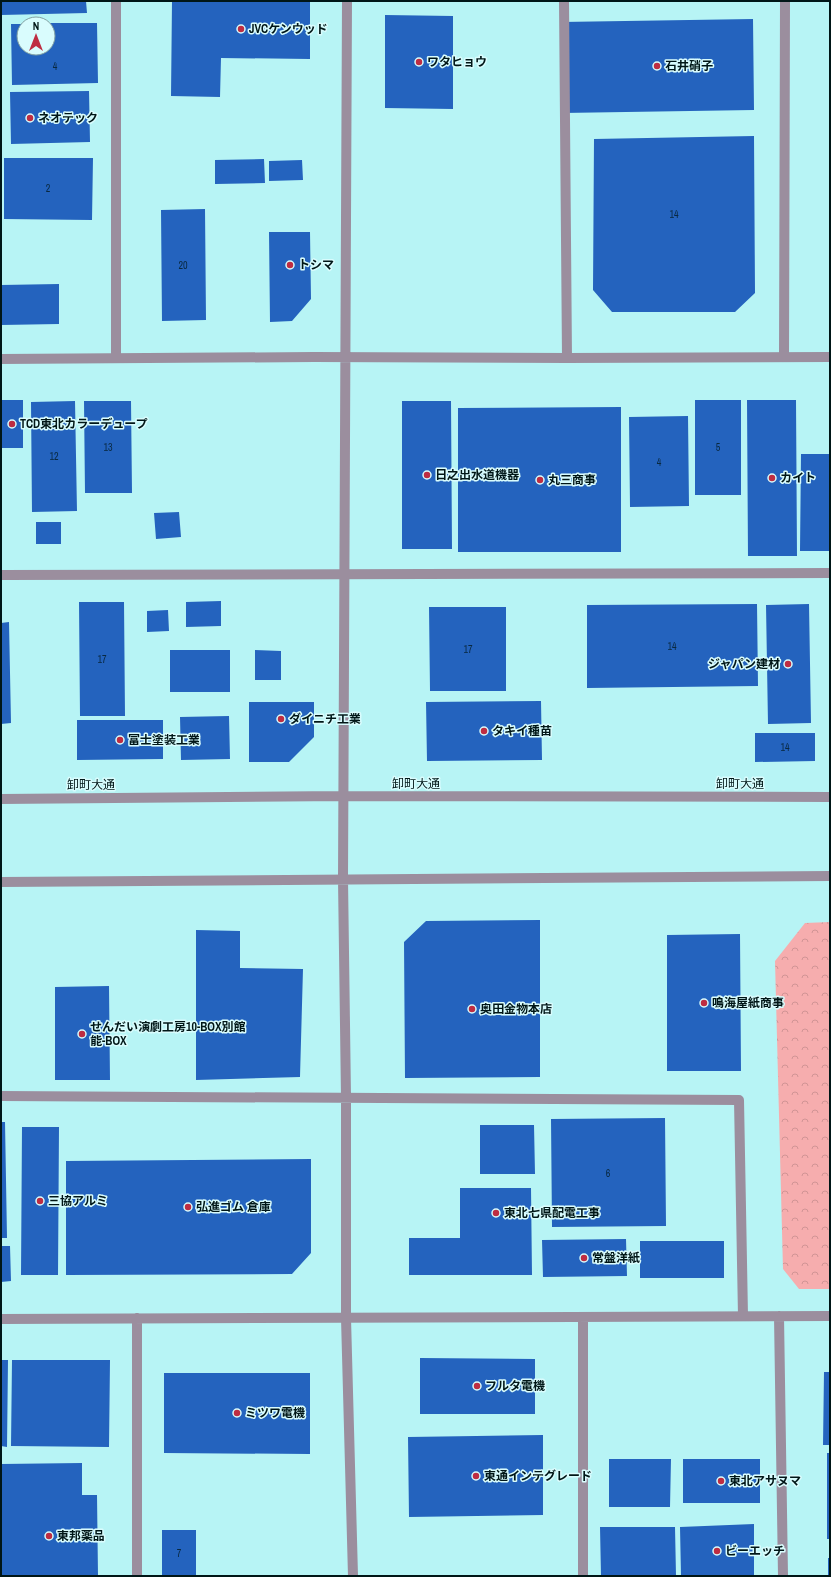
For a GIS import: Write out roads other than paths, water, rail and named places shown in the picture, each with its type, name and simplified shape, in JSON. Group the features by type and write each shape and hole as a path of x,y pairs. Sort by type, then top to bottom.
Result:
{"street":[{"path":"116,1 116,358"},
{"path":"347,1 343,879 346,1097 346,1318 353,1576"},
{"path":"564,1 567,358"},
{"path":"784,357 785,1"},
{"path":"1,359 830,357"},
{"path":"1,575 830,573"},
{"name":"卸町大通","path":"1,799 344,796 830,797"},
{"path":"1,882 830,876"},
{"path":"1,1096 739,1100 744,1316"},
{"path":"779,1316 783,1576"},
{"path":"1,1319 830,1316"},
{"path":"583,1317 583,1576"},
{"path":"137,1318 137,1576"}],"place":[{"name":"JVCケンウッド","path":"241,29"},
{"name":"ワタヒョウ","path":"419,62"},
{"name":"石井硝子","path":"657,66"},
{"name":"ネオテック","path":"30,118"},
{"name":"トシマ","path":"290,265"},
{"name":"TCD東北カラーデュープ","path":"12,424"},
{"name":"日之出水道機器","path":"427,475"},
{"name":"カイト","path":"772,478"},
{"name":"丸三商事","path":"540,480"},
{"name":"ジャパン建材","path":"788,664"},
{"name":"ダイニチ工業","path":"281,719"},
{"name":"タキイ種苗","path":"484,731"},
{"name":"富士塗装工業","path":"120,740"},
{"name":"鳴海屋紙商事","path":"704,1003"},
{"name":"奥田金物本店","path":"472,1009"},
{"name":"せんだい演劇工房10-BOX別館 能-BOX","path":"82,1034"},
{"name":"三協アルミ","path":"40,1201"},
{"name":"弘進ゴム 倉庫","path":"188,1207"},
{"name":"東北七県配電工事","path":"496,1213"},
{"name":"常盤洋紙","path":"584,1258"},
{"name":"フルタ電機","path":"477,1386"},
{"name":"ミツワ電機","path":"237,1413"},
{"name":"東通インテグレード","path":"476,1476"},
{"name":"東北アサヌマ","path":"721,1481"},
{"name":"東邦薬品","path":"49,1536"},
{"name":"ビーエッチ","path":"717,1551"}]}
